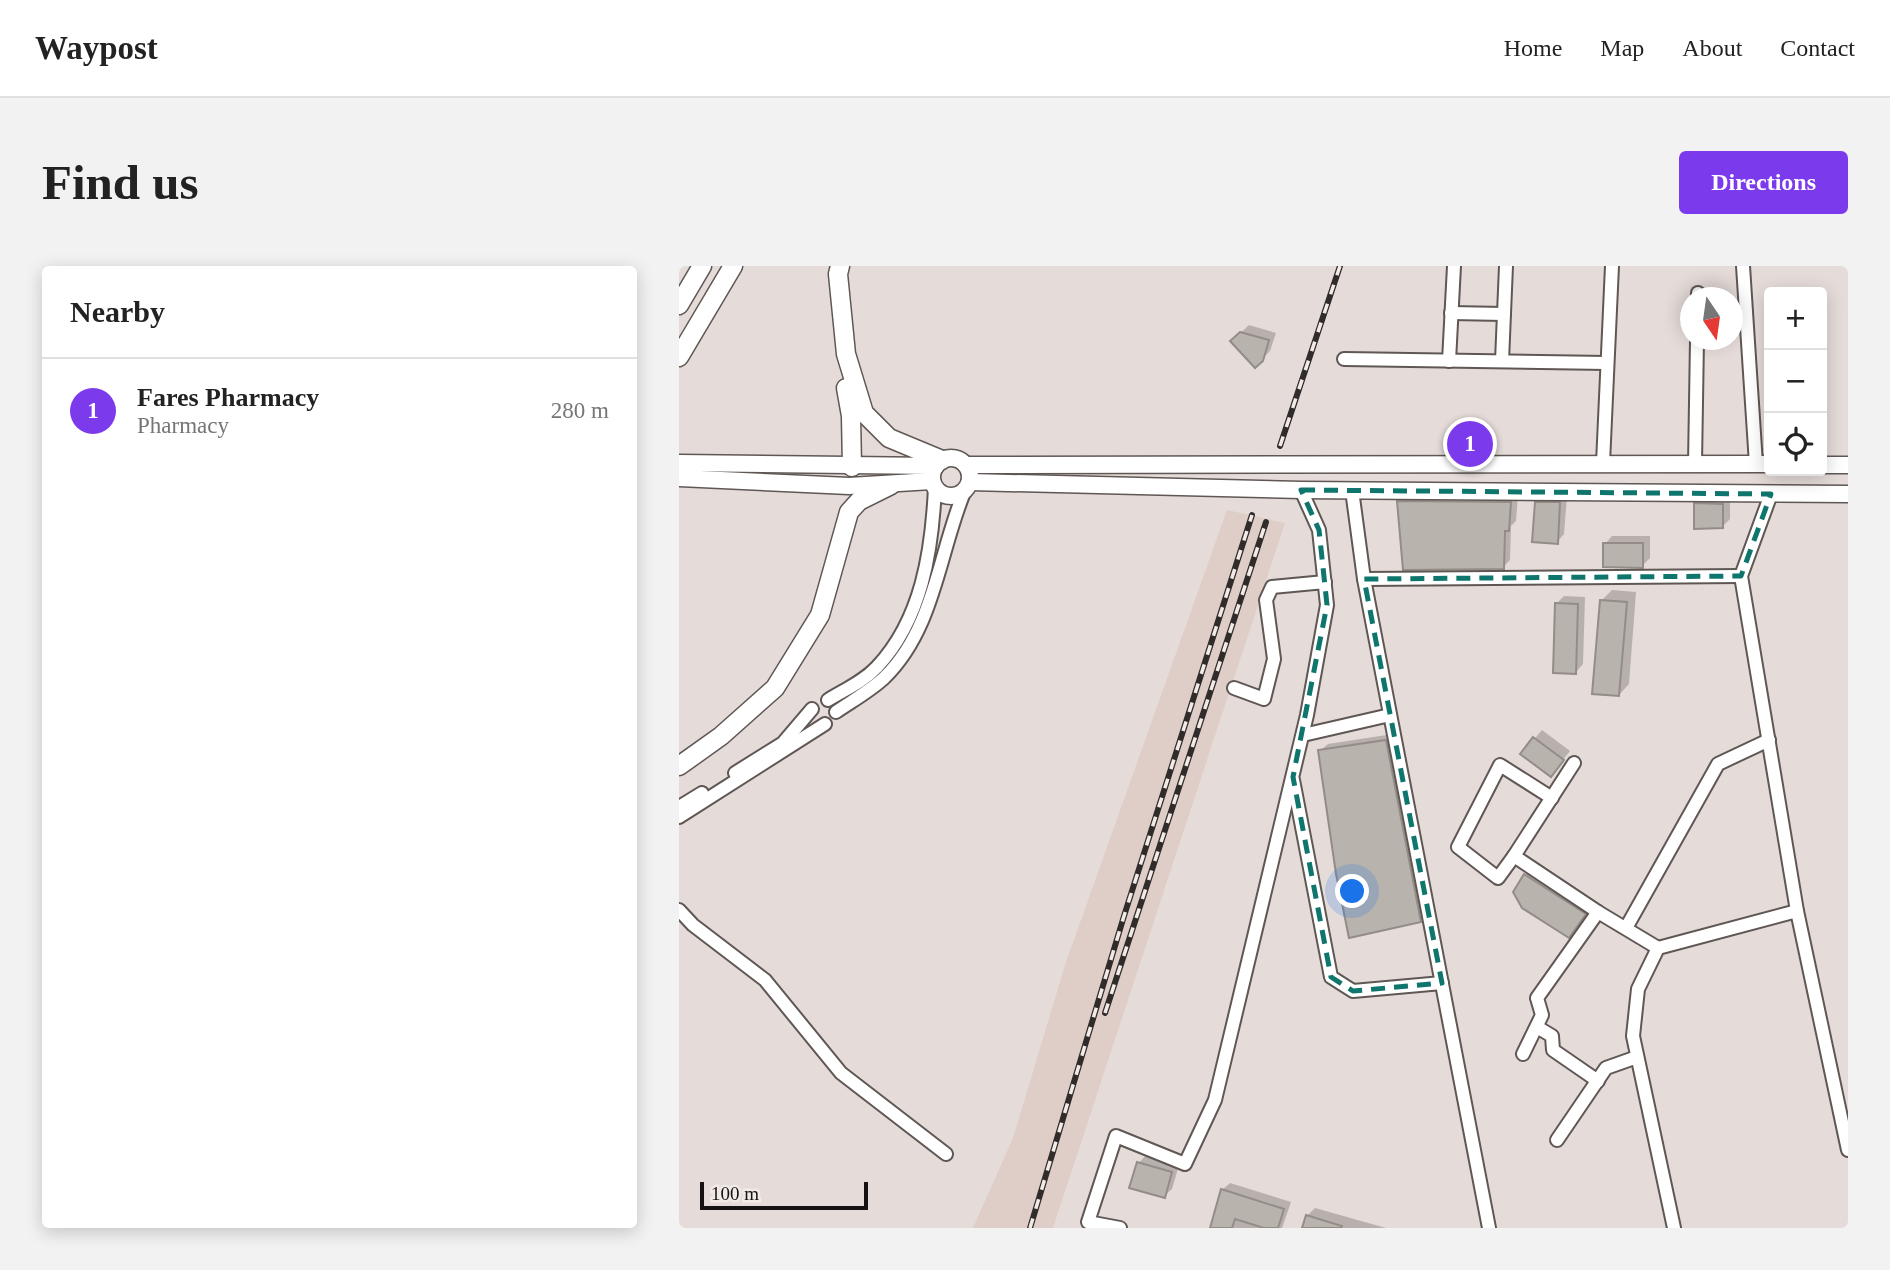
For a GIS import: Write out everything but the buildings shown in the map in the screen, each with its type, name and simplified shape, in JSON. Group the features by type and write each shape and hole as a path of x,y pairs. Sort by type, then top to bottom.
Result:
{"highway":[{"path":"679,305 702,266"},
{"path":"679,357 733,266"},
{"path":"835,269 846,354 864,413 890,438 936,474"},
{"path":"846,354 842,367 851,416 852,467"},
{"path":"679,766 721,736 775,688 820,615 849,512 859,501 891,485"}],"main road":[{"path":"679,478 891,485 936,474 951,458 967,465 1763,464"},
{"path":"679,463 852,467 936,474"},
{"path":"967,465 968,486"},
{"path":"1827,465 1848,465"},
{"path":"936,474 948,496 968,486 1848,494"}],"street":[{"path":"1449,360 1454,266"},
{"path":"1502,361 1506,266"},
{"path":"1603,463 1612,266"},
{"path":"1743,266 1763,464"},
{"path":"1451,313 1504,314"},
{"path":"1695,464 1697,350"},
{"path":"1344,359 1607,363"},
{"path":"679,807 783,743 818,701 828,700 876,668 902,631 916,602 929,558 936,474"},
{"path":"679,817 830,722 836,712 885,677 908,647 928,607 951,522 968,486"},
{"path":"1120,1228 1088,1222 1116,1136 1185,1164 1215,1100 1303,735 1328,605 1319,530 1301,490"},
{"path":"1352,490 1364,579 1489,1228"},
{"path":"1771,494 1741,576 1797,911 1848,1150"},
{"path":"1364,579 1741,576"},
{"path":"1234,688 1264,699 1274,659 1266,600 1272,587 1325,582"},
{"path":"828,700 835,706 836,712"},
{"path":"812,709 815,719 825,724"},
{"path":"1303,735 1390,715"},
{"path":"1626,928 1718,764 1769,740"},
{"path":"1552,798 1500,765 1458,847 1499,878 1552,798 1574,763"},
{"path":"1293,777 1331,977 1353,991 1442,983"},
{"path":"1514,856 1658,948 1797,911"},
{"path":"679,910 693,925 765,980 841,1073 946,1154"},
{"path":"1523,1055 1542,1015 1537,998 1598,912"},
{"path":"1658,948 1638,989 1633,1036 1674,1228"},
{"path":"1537,1027 1552,1036 1553,1050 1598,1081"},
{"path":"1557,1140 1607,1068 1637,1057"}],"highlighted area":[{"path":"1301,490 1771,494 1741,576 1364,579 1442,983 1353,991 1331,977 1293,777 1327,605 1319,530"}],"shaded area":[{"path":"1227,510 1285,523 1053,1228 973,1228 1013,1138 1066,962"}],"railway":[{"path":"1280,446 1340,266"},
{"path":"1030,1228 1124,916 1252,515"},
{"path":"1105,1013 1266,522"}],"place":[{"name":"Fares Pharmacy","path":"1470,444"}]}
